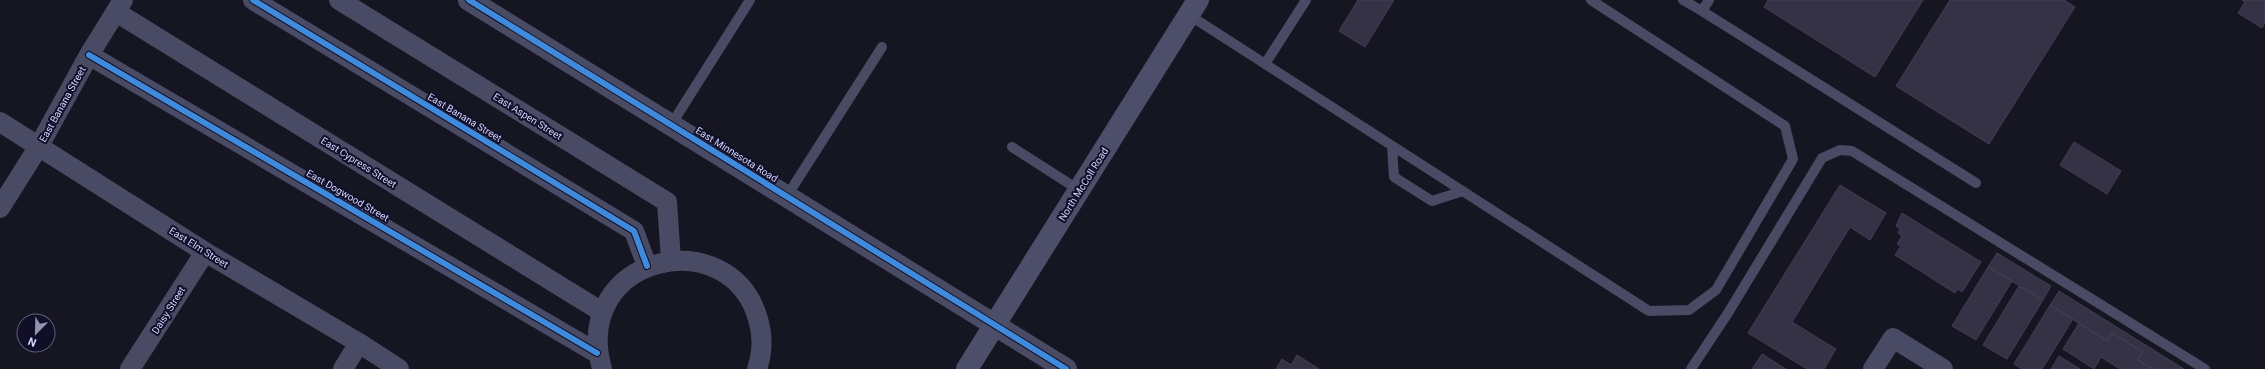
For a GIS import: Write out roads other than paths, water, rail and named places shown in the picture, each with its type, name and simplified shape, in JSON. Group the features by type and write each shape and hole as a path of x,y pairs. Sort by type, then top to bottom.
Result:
{"main road":[{"name":"North McColl Road","path":"967,369 1194,8"}],"street":[{"name":"East Banana Street","path":"253,0 634,231 647,266"},
{"name":"East Aspen Street","path":"339,0 667,202 671,260"},
{"name":"East Minnesota Road","path":"469,0 1066,369"},
{"name":"East Banana Street","path":"0,208 39,146 89,55 119,6"},
{"name":"East Cypress Street","path":"119,6 602,312"},
{"name":"East Dogwood Street","path":"89,55 600,361"},
{"name":"East Elm Street","path":"0,122 205,252 360,343 399,369"},
{"name":"Daisy Street","path":"130,369 205,252"},
{"path":"600,361 597,332 602,312 613,293 628,277 647,266 671,260 696,262 721,271 741,287 755,308 762,333 761,359 757,369"},
{"path":"1873,369 1893,338 1943,369"},
{"path":"343,369 360,343"}],"lane":[{"path":"671,125 750,0"},
{"path":"1265,64 1306,0"},
{"path":"1194,8 1265,64 1649,311 1689,310 1716,290 1793,160 1785,126 1591,0"},
{"path":"1683,0 1976,183"},
{"path":"1702,11 1709,0"},
{"path":"786,196 882,47"},
{"path":"1392,146 1394,177 1425,197 1432,201 1463,191"},
{"path":"1012,147 1079,190"},
{"path":"1691,369 1728,314 1822,158 1840,150 1852,151 2205,369"}]}
